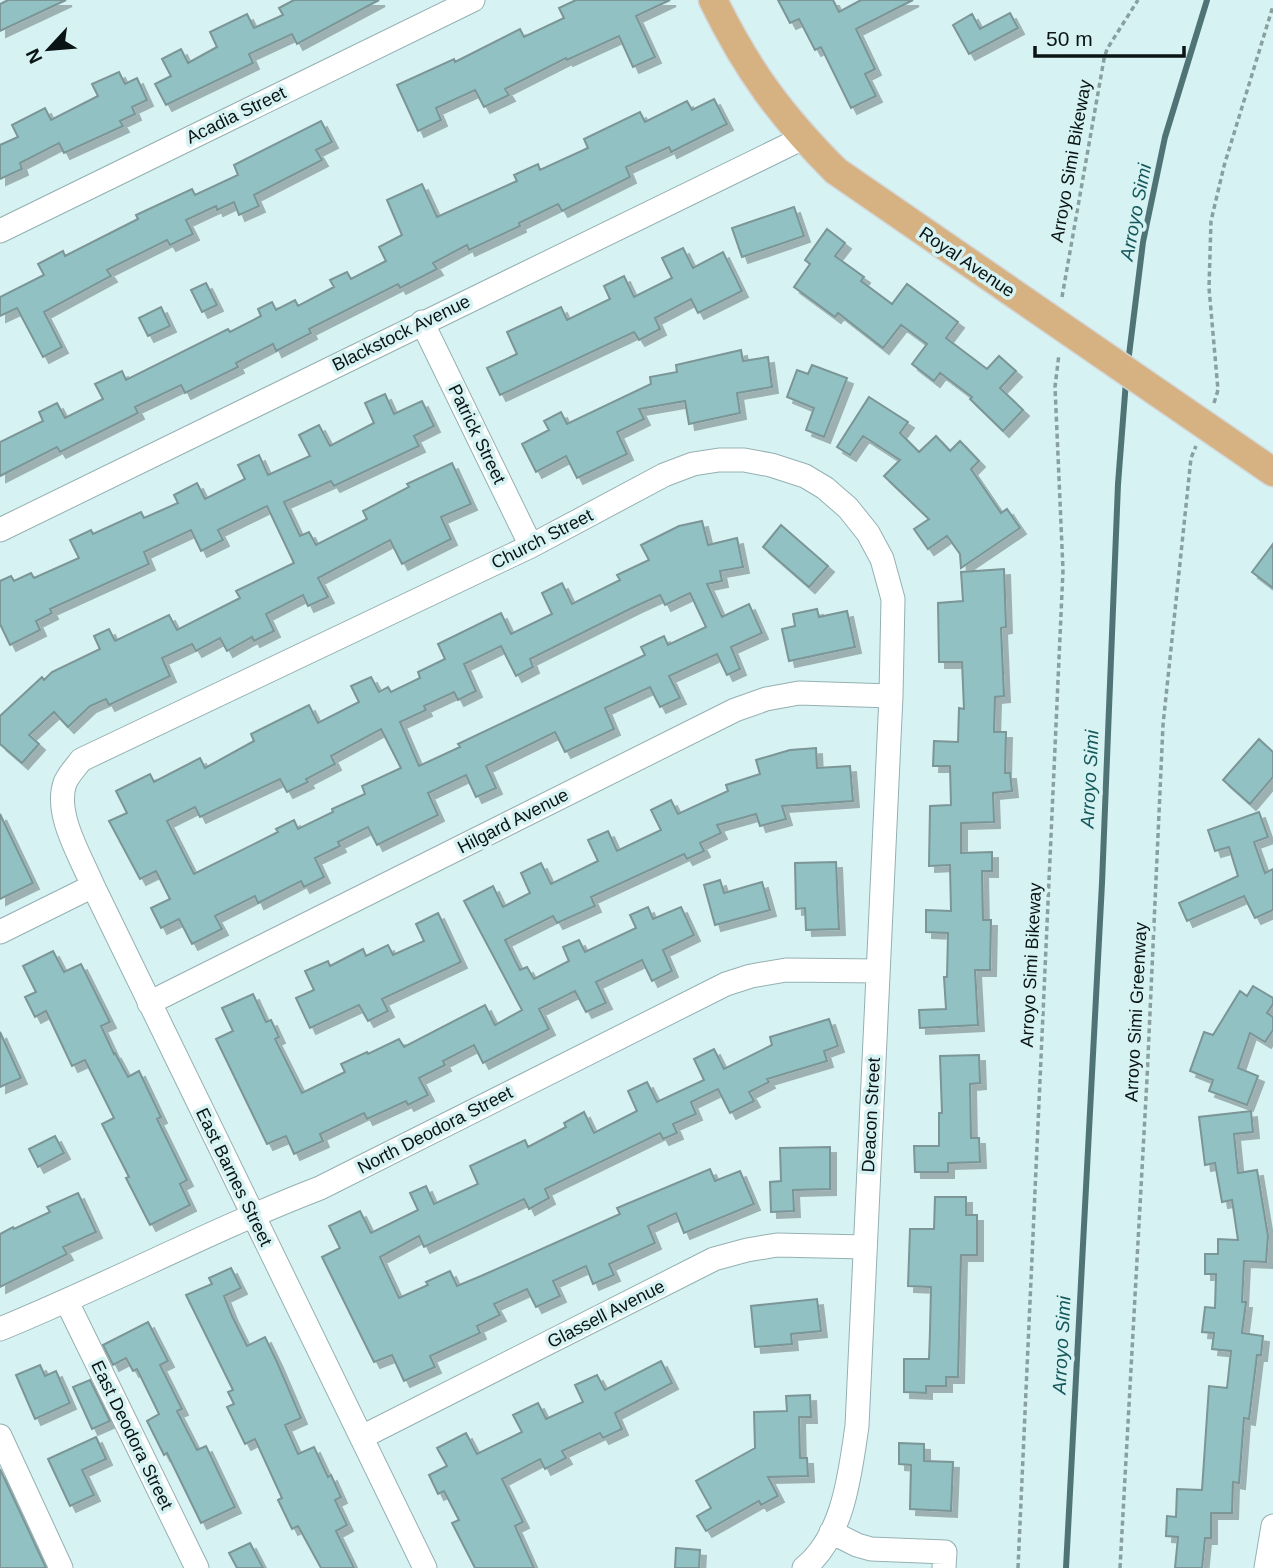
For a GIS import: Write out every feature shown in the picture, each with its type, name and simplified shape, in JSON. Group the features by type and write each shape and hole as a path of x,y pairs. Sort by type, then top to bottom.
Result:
{"main road":[{"name":"Royal Avenue","path":"713,0 733,42 765,91 803,138 836,171 1273,472"}],"street":[{"name":"Acadia Street","path":"0,230 473,0"},
{"name":"Blackstock Avenue","path":"0,530 803,138"},
{"name":"Patrick Street","path":"422,322 531,546"},
{"name":"Church Street","path":"65,781 81,760 531,546 664,475 693,464 719,460 744,460 771,465 805,476 825,488 848,508 868,533 882,559 893,599 891,696"},
{"name":"Hilgard Avenue","path":"149,1003 735,710 766,699 799,693 891,696"},
{"name":"Deacon Street","path":"804,1568 814,1560 831,1532 843,1501 857,1426 891,696"},
{"name":"East Barnes Street","path":"65,781 61,804 93,886 425,1568"},
{"path":"0,932 93,886"},
{"name":"North Deodora Street","path":"0,1329 67,1302 253,1214 320,1188 726,984 751,976 786,970 878,971"},
{"name":"Glassell Avenue","path":"362,1437 714,1259 777,1245 865,1247"},
{"name":"East Deodora Street","path":"67,1302 197,1568"},
{"path":"0,1436 61,1568"},
{"path":"1266,1568 1273,1526"},
{"path":"831,1532 871,1549 945,1552 944,1568"}],"path":[{"name":"Arroyo Simi Bikeway","path":"1062,295 1104,59 1107,49 1138,0"},
{"path":"1217,396 1209,288 1211,221 1224,166 1273,6"},
{"name":"Arroyo Simi Bikeway","path":"1018,1568 1063,570 1055,387 1058,364"},
{"name":"Arroyo Simi Greenway","path":"1120,1568 1163,724 1191,458"}],"building":[{"path":"8,0 66,0 0,31 0,4"},
{"path":"294,0 379,0 297,44 292,34 249,54 253,63 166,105 155,84 171,76 162,59 181,49 188,63 217,47 210,32 247,14 254,28 283,15 279,8"},
{"path":"576,0 670,0 636,16 655,57 633,67 619,36 567,60 566,58 505,89 509,95 484,107 475,90 436,108 441,120 418,131 397,85 454,59 455,62 520,29 524,37 564,18 559,8"},
{"path":"778,0 833,0 839,12 861,0 913,0 856,29 875,69 865,74 876,96 851,108 821,47 815,50 799,19 790,23"},
{"path":"1010,13 1018,28 969,54 953,25 972,14 980,29"},
{"path":"119,72 125,84 137,78 147,100 132,107 135,114 120,121 123,126 64,153 59,143 20,163 22,169 0,179 0,145 18,137 12,125 45,108 51,120 98,96 92,84"},
{"path":"714,99 727,124 671,152 669,147 626,167 630,177 562,211 558,204 469,250 467,245 433,263 437,269 400,288 398,284 309,329 311,333 276,351 273,344 236,363 238,367 185,393 181,385 135,407 138,413 60,452 57,447 0,476 0,442 43,421 39,412 57,403 65,418 103,399 95,384 122,371 126,380 228,329 230,332 261,316 258,309 272,302 276,310 295,300 298,306 334,287 330,280 347,272 351,279 386,261 379,247 402,235 387,200 422,184 437,217 517,181 514,175 538,164 540,170 588,148 584,139 640,112 645,122 687,101 692,110"},
{"path":"321,121 332,142 316,150 322,160 254,195 259,206 239,215 234,202 217,210 216,206 186,220 193,234 170,245 167,240 107,270 111,276 44,312 62,347 43,357 17,308 0,316 0,297 44,275 38,264 63,251 65,256 138,219 136,215 192,189 195,195 238,175 234,165"},
{"path":"794,207 804,236 742,257 732,228"},
{"path":"827,229 845,243 835,256 864,277 861,281 892,304 907,284 958,322 946,338 987,369 999,356 1016,371 1000,388 1023,410 1003,431 970,399 972,397 940,373 934,381 912,364 927,344 901,325 883,348 838,313 835,317 794,287 810,264 805,260"},
{"path":"683,248 693,268 723,252 742,291 698,313 691,299 655,318 660,329 639,340 634,332 500,395 487,368 517,354 507,332 561,307 567,320 610,299 604,286 624,276 634,297 672,278 662,258"},
{"path":"206,283 217,305 202,312 191,290"},
{"path":"161,307 170,326 148,336 139,318"},
{"path":"741,350 743,361 768,357 772,387 737,393 740,413 689,424 685,401 639,409 644,419 617,432 627,454 577,478 566,456 536,472 522,444 549,430 544,421 561,412 567,424 651,384 650,377 677,372 676,365"},
{"path":"812,365 847,378 824,437 806,430 814,408 787,397 797,370 808,374"},
{"path":"385,394 394,414 422,401 434,426 414,436 419,446 334,486 331,481 284,502 300,536 309,532 316,545 367,519 363,511 409,487 407,484 452,463 471,504 441,517 451,539 402,564 390,540 318,578 328,597 308,606 303,595 266,614 274,631 254,641 252,637 227,651 220,638 196,651 192,644 162,658 170,676 109,705 106,699 90,706 68,727 54,712 29,735 39,744 22,763 0,744 0,716 42,677 44,680 52,672 100,649 94,636 109,629 115,641 169,615 177,630 240,598 236,591 294,563 267,506 218,530 223,540 201,551 191,530 144,552 149,564 50,609 52,613 36,621 40,630 10,645 0,624 0,581 11,576 14,581 31,573 34,578 79,558 70,540 91,530 93,534 141,512 144,518 178,503 174,495 197,483 205,499 245,479 238,465 259,455 268,475 310,456 299,435 319,425 330,446 374,423 365,403"},
{"path":"869,397 908,422 900,433 919,452 936,436 950,451 960,441 979,461 971,469 1001,513 1007,509 1020,528 961,568 960,554 947,536 928,549 914,529 929,519 884,476 900,460 863,436 850,455 837,447"},
{"path":"702,521 708,545 737,538 743,567 720,571 722,581 707,584 722,617 749,604 762,633 731,647 740,669 727,675 717,654 669,676 680,698 660,707 650,687 605,708 614,729 565,752 555,732 486,766 496,788 476,797 466,775 428,793 438,815 377,845 368,827 338,842 340,846 315,858 324,877 304,887 301,881 258,903 255,896 215,916 222,929 192,944 179,919 161,928 151,908 170,899 156,871 140,879 109,821 127,813 116,791 150,774 154,782 200,758 205,768 254,741 251,734 309,705 318,723 359,702 351,686 371,677 379,692 388,687 391,692 420,678 418,672 445,659 438,644 501,613 511,634 552,614 542,593 562,583 572,604 620,580 617,575 649,560 641,545 679,526","holes":["690,593 706,627 668,645 664,636 641,647 645,655 458,744 460,747 419,766 400,722 426,710 424,706 454,692 458,700 476,691 464,664 501,646 516,676 533,667 530,659 634,607 660,595 665,605","381,729 401,768 362,786 365,794 332,809 333,812 298,829 294,820 276,829 278,832 194,874 167,821 195,807 200,817 280,779 287,792 335,764 331,756"]},
{"path":"781,525 828,566 809,587 763,547"},
{"path":"1273,544 1273,588 1252,572"},
{"path":"1004,569 1006,627 1001,628 1004,696 995,697 994,732 1006,732 1005,773 1010,773 1012,791 993,793 994,822 961,823 961,853 992,852 992,871 982,871 983,920 991,920 990,970 975,970 978,1025 920,1028 919,1010 946,1009 944,977 947,977 948,933 926,932 926,910 951,911 950,865 929,866 930,806 951,805 950,766 933,766 934,741 958,742 959,708 964,709 962,662 939,662 938,603 963,601 961,572"},
{"path":"817,609 819,617 847,611 855,647 789,661 782,629 795,626 793,614"},
{"path":"1259,739 1273,752 1273,777 1250,804 1223,780"},
{"path":"816,748 817,768 850,766 853,801 782,806 786,819 760,826 756,814 717,825 721,833 700,843 704,851 687,859 684,854 591,897 595,906 557,923 553,916 505,940 520,970 527,967 534,979 569,961 563,947 579,940 585,952 636,928 630,915 648,907 653,919 681,907 694,935 663,950 672,971 652,981 642,960 596,982 606,1003 586,1012 575,991 539,1009 549,1029 483,1063 474,1045 443,1061 445,1065 419,1078 428,1095 408,1105 406,1101 367,1119 364,1113 320,1134 323,1141 294,1154 286,1136 267,1144 216,1039 233,1031 222,1008 253,994 266,1022 271,1020 279,1037 275,1039 302,1093 345,1072 341,1064 399,1039 404,1047 485,1005 495,1025 522,1010 464,901 493,886 503,907 530,893 521,873 541,863 551,884 598,861 588,840 608,831 617,851 661,830 651,810 671,800 678,814 728,791 726,785 760,774 756,760 790,750"},
{"path":"1259,812 1268,837 1254,842 1265,873 1273,869 1273,910 1255,918 1244,896 1187,921 1179,903 1238,876 1229,847 1215,851 1208,830"},
{"path":"0,814 33,883 0,899"},
{"path":"836,862 839,929 806,930 805,908 796,909 795,863"},
{"path":"720,880 724,893 762,882 770,910 715,925 704,885"},
{"path":"438,913 461,962 382,999 388,1011 368,1021 359,1005 310,1028 296,998 314,990 305,971 328,961 330,966 363,949 366,956 388,945 393,955 424,941 416,924"},
{"path":"53,951 64,972 81,964 110,1022 101,1026 114,1054 128,1077 139,1071 161,1117 157,1119 187,1180 180,1184 190,1205 150,1225 102,1124 114,1118 85,1060 72,1066 46,1011 35,1017 25,997 36,992 23,966"},
{"path":"1253,986 1273,998 1273,1004 1267,1013 1273,1017 1273,1030 1265,1042 1250,1033 1238,1068 1258,1076 1247,1105 1209,1091 1213,1080 1190,1071 1204,1032 1213,1035 1240,991 1247,996"},
{"path":"829,1019 838,1046 824,1051 827,1061 767,1079 769,1082 749,1092 754,1101 730,1113 718,1089 691,1102 696,1114 673,1124 677,1133 663,1139 660,1133 545,1189 549,1198 529,1209 524,1199 424,1247 419,1236 380,1257 399,1298 450,1271 457,1286 620,1214 617,1208 710,1169 715,1181 740,1171 754,1204 684,1233 676,1213 648,1226 655,1243 609,1264 614,1275 593,1284 586,1266 553,1281 560,1296 536,1307 527,1289 494,1304 500,1315 477,1326 480,1333 430,1356 435,1367 404,1381 392,1355 374,1362 322,1257 340,1248 329,1226 360,1211 371,1233 418,1210 410,1193 426,1186 434,1204 478,1184 470,1166 525,1140 528,1147 566,1127 564,1123 584,1112 594,1133 637,1111 628,1091 647,1082 657,1102 704,1080 694,1059 714,1049 724,1069 772,1045 770,1037"},
{"path":"0,1032 21,1078 0,1087"},
{"path":"979,1055 980,1083 970,1084 971,1138 979,1138 980,1162 948,1163 948,1172 915,1172 914,1146 939,1146 939,1113 942,1113 940,1056"},
{"path":"1251,1111 1253,1132 1234,1134 1238,1173 1257,1170 1268,1236 1266,1262 1244,1261 1242,1302 1246,1302 1242,1333 1263,1336 1261,1355 1257,1355 1249,1419 1244,1418 1239,1483 1233,1482 1232,1513 1211,1513 1211,1538 1205,1538 1202,1568 1175,1568 1178,1537 1166,1536 1167,1516 1176,1517 1177,1489 1202,1490 1209,1386 1227,1388 1231,1351 1212,1349 1214,1333 1202,1332 1205,1307 1215,1308 1216,1274 1205,1274 1205,1254 1218,1254 1218,1239 1238,1240 1232,1200 1222,1202 1215,1163 1205,1165 1199,1117"},
{"path":"55,1136 64,1153 38,1167 29,1149"},
{"path":"830,1147 830,1189 793,1190 794,1211 771,1212 770,1182 781,1181 780,1148"},
{"path":"78,1193 96,1232 63,1247 67,1254 0,1287 0,1234 50,1212 47,1207"},
{"path":"935,1197 966,1197 966,1215 977,1215 977,1255 961,1255 958,1377 946,1377 946,1386 926,1386 926,1393 904,1392 904,1359 929,1359 931,1287 908,1286 910,1229 934,1229"},
{"path":"231,1268 241,1288 224,1296 232,1316 247,1346 265,1337 301,1418 285,1425 298,1454 314,1447 341,1497 335,1500 347,1525 336,1531 354,1568 321,1568 298,1526 292,1529 278,1500 282,1498 255,1439 245,1444 227,1407 234,1404 228,1392 233,1390 186,1295 212,1284 209,1278"},
{"path":"817,1299 821,1331 791,1334 792,1344 755,1347 751,1306"},
{"path":"148,1322 168,1361 160,1365 182,1409 177,1411 197,1450 206,1446 235,1507 201,1523 167,1453 164,1455 147,1421 159,1414 137,1369 133,1371 126,1358 113,1365 103,1345"},
{"path":"661,1361 672,1383 615,1413 622,1429 603,1438 600,1433 562,1451 566,1458 545,1469 540,1459 502,1479 523,1522 515,1526 534,1568 475,1568 452,1523 459,1520 444,1491 438,1494 429,1475 447,1466 437,1448 466,1433 477,1454 522,1432 513,1415 538,1403 546,1419 583,1402 575,1385 597,1375 605,1390"},
{"path":"40,1365 45,1376 56,1371 70,1403 35,1419 16,1375"},
{"path":"90,1380 110,1421 92,1429 73,1387"},
{"path":"810,1395 811,1417 799,1417 800,1458 807,1458 808,1476 768,1477 778,1496 761,1505 759,1501 706,1531 697,1516 711,1508 696,1481 755,1448 754,1412 787,1411 786,1396"},
{"path":"96,1437 106,1459 82,1470 94,1495 70,1506 48,1459"},
{"path":"899,1443 924,1444 924,1461 953,1462 951,1511 910,1509 911,1465 899,1464"},
{"path":"0,1469 46,1568 0,1568"},
{"path":"250,1543 263,1568 237,1568 229,1553"},
{"path":"676,1548 700,1550 699,1568 675,1568"}],"waterway":[{"name":"Arroyo Simi","path":"1128,363 1143,242 1165,137 1207,0"},
{"name":"Arroyo Simi","path":"1066,1568 1102,883 1118,484 1126,381"}]}
